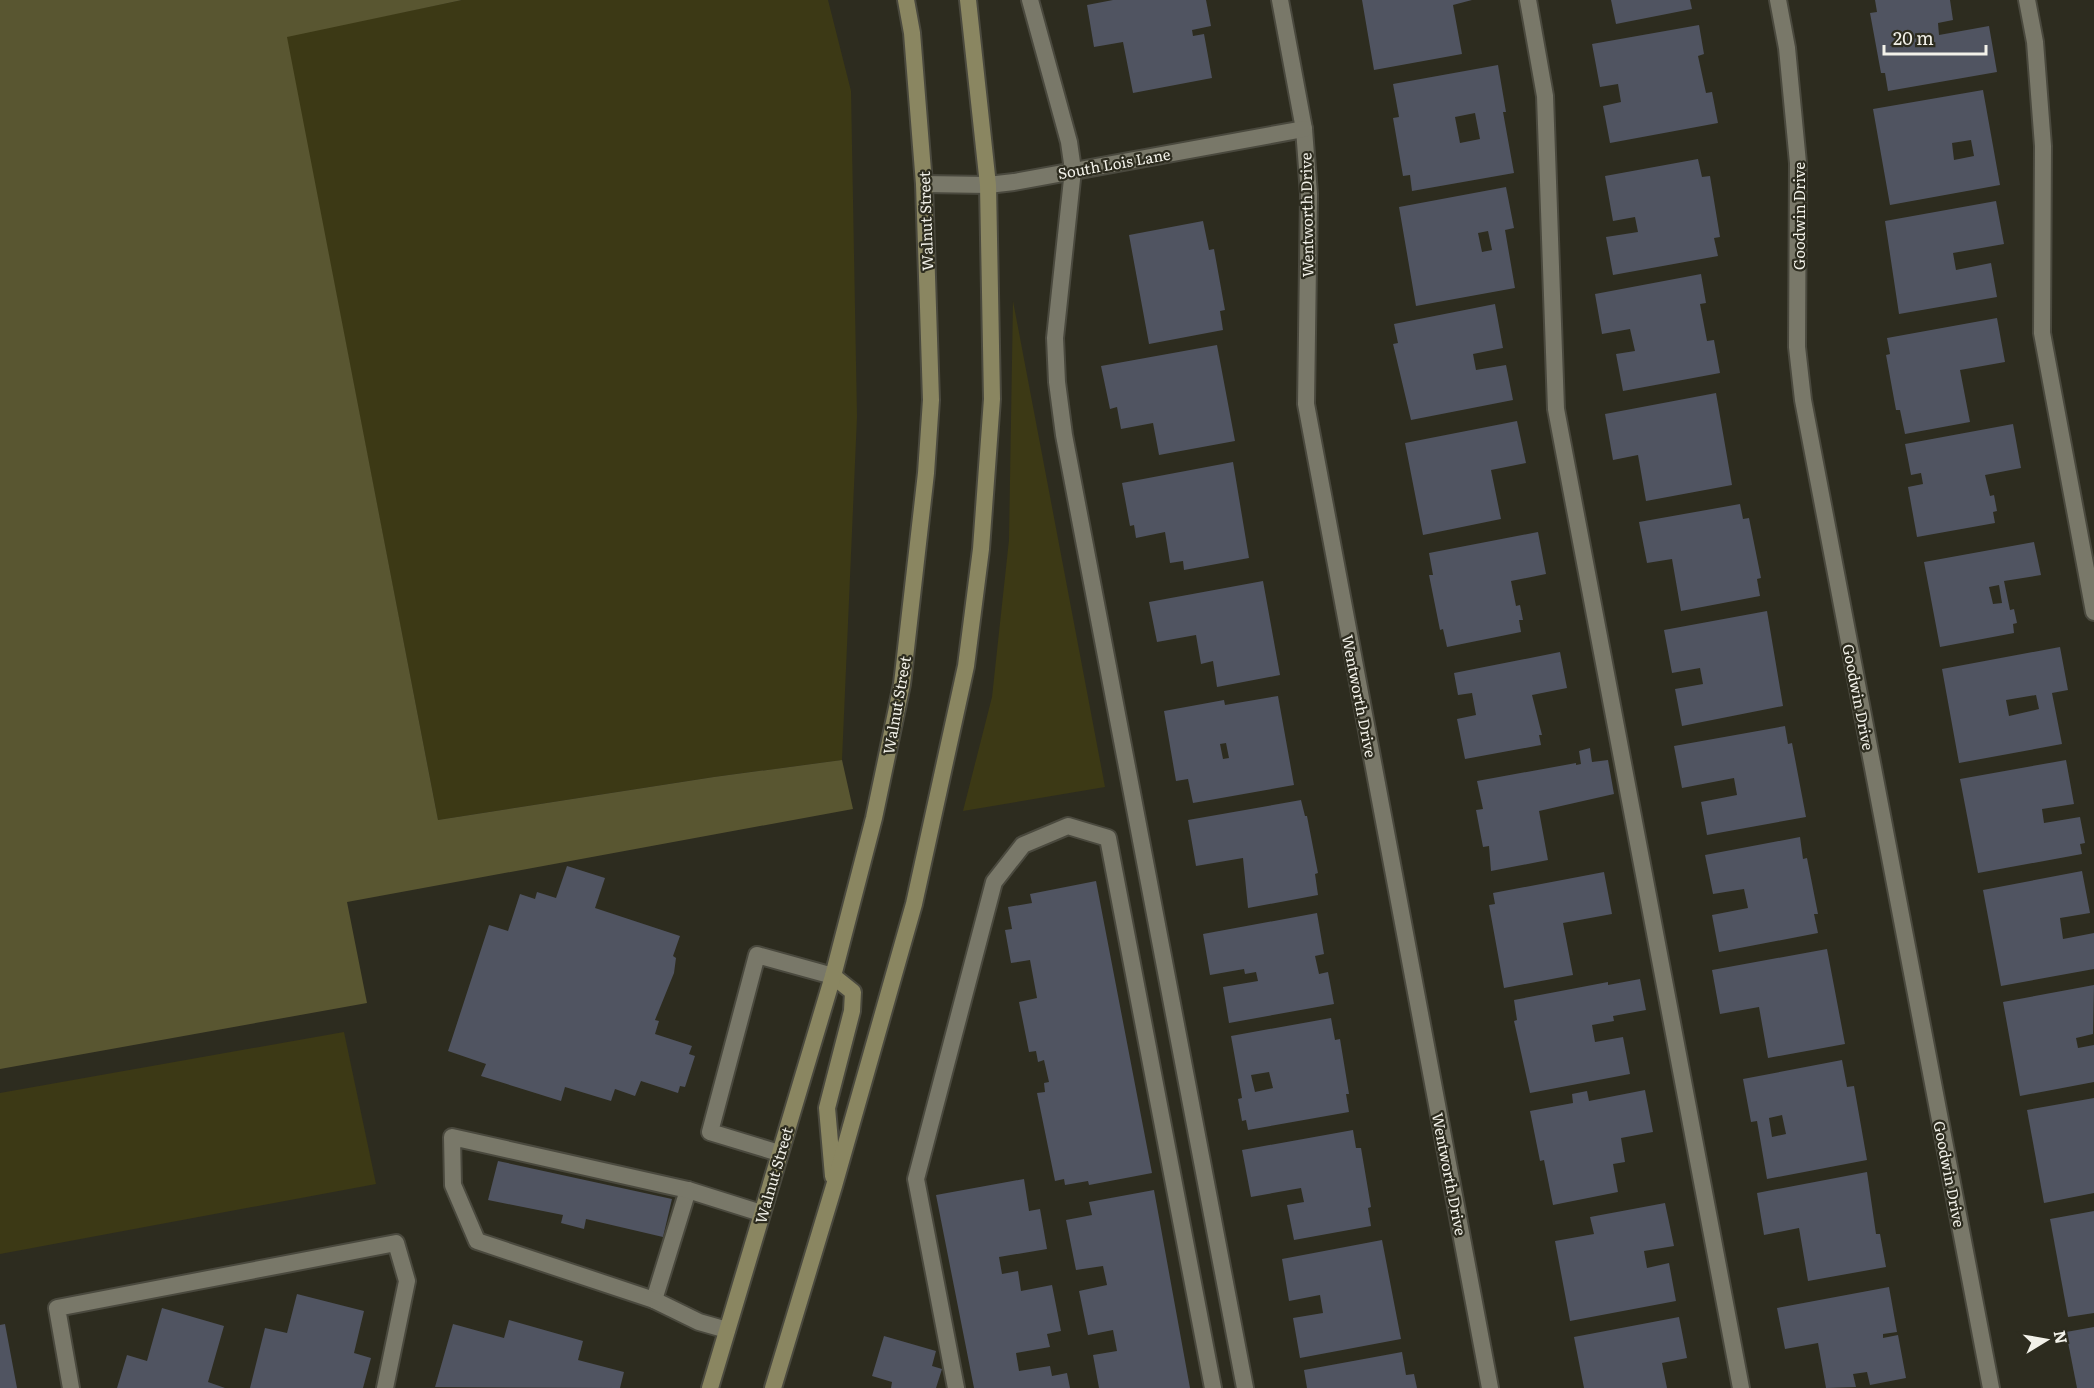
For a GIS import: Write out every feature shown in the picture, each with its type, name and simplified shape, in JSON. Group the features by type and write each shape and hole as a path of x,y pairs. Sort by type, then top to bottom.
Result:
{"main road":[{"name":"Walnut Street","path":"710,1388 833,975 874,818 902,684 918,548 931,400 924,184 912,33 906,0"},
{"path":"773,1388 834,1186 914,904 966,666 981,549 992,399 988,185 968,0"},
{"path":"833,975 853,992 852,1011 827,1108 834,1186"}],"street":[{"path":"1030,0 1069,142 1074,170 1055,338 1057,382 1072,486 1245,1388"},
{"name":"Wentworth Drive","path":"1280,0 1304,129 1309,194 1306,404 1490,1388"},
{"path":"1528,0 1545,96 1556,409 1741,1388"},
{"name":"Goodwin Drive","path":"1778,0 1787,48 1798,163 1797,347 1803,400 1991,1388"},
{"path":"2027,0 2035,42 2043,146 2042,333 2094,612"},
{"name":"South Lois Lane","path":"924,184 988,185 1304,129"},
{"path":"956,1388 916,1179 994,882 1023,845 1068,826 1108,838 1213,1388"},
{"path":"779,1153 710,1132 758,955 833,975"},
{"path":"727,1330 699,1322 654,1300 477,1241 453,1185 452,1137 688,1190 761,1213"},
{"path":"654,1300 688,1190"},
{"path":"71,1388 57,1308 396,1243 407,1281 385,1388"}],"shaded area":[{"path":"0,0 462,0 287,37 438,820 714,777 842,760 853,809 347,902 367,1003 0,1069"},
{"path":"462,0 828,0 851,91 857,417 842,760 714,777 438,820 286,36"},
{"path":"1013,301 1105,787 963,811 992,697 1009,540"},
{"path":"344,1032 376,1184 0,1254 0,1093"}],"building":[{"path":"1113,0 1206,0 1211,26 1192,30 1193,36 1204,34 1212,78 1133,93 1123,42 1094,47 1087,5"},
{"path":"1362,0 1472,0 1453,5 1462,54 1374,70"},
{"path":"1611,0 1690,0 1692,9 1616,24"},
{"path":"1875,0 1950,0 1953,20 1938,23 1939,35 1989,26 1997,72 1888,91 1885,73 1881,73 1870,13 1877,12"},
{"path":"1699,25 1704,54 1698,56 1706,93 1712,92 1718,123 1610,143 1603,106 1621,102 1618,84 1600,87 1592,44"},
{"path":"1498,65 1506,112 1503,112 1514,173 1412,191 1410,175 1403,176 1393,118 1399,117 1393,84","holes":["1475,113 1480,139 1460,143 1455,117"]},
{"path":"1983,90 2000,185 1890,205 1873,109","holes":["1971,140 1974,156 1954,160 1952,143"]},
{"path":"1698,159 1702,177 1710,176 1720,237 1714,238 1718,256 1613,275 1606,237 1638,232 1635,217 1613,221 1605,176"},
{"path":"1506,187 1514,228 1505,230 1515,288 1416,306 1399,207","holes":["1488,231 1492,250 1482,252 1478,233"]},
{"path":"1996,201 2004,244 1953,253 1956,270 1991,263 1997,297 1899,314 1885,221"},
{"path":"1203,221 1209,250 1214,249 1225,310 1220,311 1223,330 1149,344 1129,235"},
{"path":"1701,274 1706,303 1700,304 1707,341 1714,340 1720,373 1623,391 1616,354 1635,351 1630,329 1602,334 1595,294"},
{"path":"1495,304 1503,348 1473,354 1476,370 1506,365 1513,400 1411,420 1393,344 1398,343 1394,324"},
{"path":"1997,318 2005,362 1960,370 1970,422 1905,434 1900,410 1896,410 1886,355 1890,354 1887,338"},
{"path":"1217,345 1235,441 1159,455 1153,423 1121,429 1117,407 1110,409 1101,366"},
{"path":"1716,393 1732,485 1646,501 1638,455 1613,460 1605,414"},
{"path":"1517,421 1526,463 1491,470 1501,519 1423,535 1405,443"},
{"path":"2013,424 2021,468 1985,475 1990,496 1994,495 1997,511 1993,512 1995,523 1917,537 1908,487 1923,484 1921,473 1911,475 1905,444"},
{"path":"1233,462 1249,558 1184,570 1183,561 1170,563 1165,532 1136,538 1134,525 1130,526 1122,483"},
{"path":"1740,504 1743,519 1749,518 1761,578 1757,579 1760,596 1681,611 1672,559 1647,563 1639,522"},
{"path":"1538,532 1546,574 1511,581 1516,606 1520,605 1523,620 1519,620 1521,632 1447,647 1443,629 1440,630 1429,575 1433,575 1429,553"},
{"path":"2034,542 2041,575 2004,581 2010,610 2014,609 2017,623 2013,624 2014,633 1940,647 1924,562","holes":["1999,585 2002,603 1993,604 1989,587"]},
{"path":"1263,581 1280,675 1217,687 1213,661 1201,664 1196,635 1157,642 1149,602"},
{"path":"1767,611 1783,706 1682,726 1675,689 1703,684 1700,668 1672,673 1664,630"},
{"path":"2060,647 2068,690 2052,693 2062,744 1959,763 1942,669","holes":["2036,695 2039,709 2009,716 2006,700"]},
{"path":"1560,652 1567,688 1532,695 1542,735 1539,735 1541,745 1465,759 1457,719 1476,715 1472,693 1458,695 1454,673"},
{"path":"1278,696 1294,785 1193,803 1188,779 1176,781 1164,711 1224,700 1225,705","holes":["1226,743 1229,758 1223,759 1220,744"]},
{"path":"1785,726 1788,744 1792,743 1806,817 1707,835 1701,802 1737,795 1734,778 1682,788 1674,746"},
{"path":"1590,748 1592,762 1608,760 1614,794 1539,811 1548,860 1491,871 1489,846 1483,847 1476,810 1483,809 1477,781 1581,764 1579,751"},
{"path":"2066,760 2074,804 2042,809 2044,823 2080,817 2085,843 2080,844 2082,854 1978,873 1960,779"},
{"path":"1301,800 1305,816 1307,816 1318,873 1315,874 1318,895 1248,908 1243,858 1196,866 1188,820"},
{"path":"1800,837 1803,859 1807,858 1818,914 1814,914 1818,933 1719,952 1712,915 1748,908 1744,889 1713,894 1705,855"},
{"path":"567,866 605,878 595,908 680,936 673,956 676,958 674,973 655,1020 659,1021 655,1034 692,1046 689,1054 695,1056 685,1087 680,1086 678,1093 641,1081 635,1096 615,1089 611,1101 565,1087 561,1101 481,1076 486,1064 448,1051 489,925 508,931 520,894 535,899 537,892 556,898"},
{"path":"2082,871 2090,913 2060,918 2063,939 2094,933 2094,969 2001,986 1983,890"},
{"path":"1604,872 1612,914 1563,923 1573,975 1504,988 1489,905 1495,904 1493,893"},
{"path":"1096,881 1152,1173 1089,1185 1088,1181 1065,1185 1064,1179 1055,1181 1037,1093 1045,1092 1044,1083 1049,1082 1044,1060 1038,1062 1036,1051 1029,1052 1019,1002 1037,998 1030,960 1011,963 1005,930 1012,929 1008,907 1032,903 1030,894"},
{"path":"1317,913 1324,954 1315,956 1319,974 1328,972 1334,1004 1229,1023 1223,987 1258,981 1256,972 1245,974 1244,969 1210,975 1203,934"},
{"path":"1827,949 1845,1044 1768,1058 1759,1007 1720,1014 1712,970"},
{"path":"1640,979 1646,1010 1613,1016 1614,1021 1592,1025 1595,1042 1623,1037 1630,1074 1530,1093 1514,1021 1517,1020 1514,1000 1608,982 1608,985"},
{"path":"2094,985 2093,1034 2076,1038 2078,1048 2094,1045 2094,1082 2020,1096 2003,1002"},
{"path":"1331,1018 1335,1040 1340,1039 1349,1094 1346,1094 1349,1112 1248,1130 1246,1120 1242,1121 1238,1099 1242,1098 1231,1036","holes":["1269,1072 1273,1088 1255,1092 1251,1075"]},
{"path":"1842,1060 1847,1087 1854,1086 1867,1160 1767,1179 1757,1121 1751,1122 1743,1079","holes":["1782,1115 1786,1134 1772,1137 1769,1118"]},
{"path":"1645,1090 1653,1132 1621,1138 1625,1162 1613,1164 1618,1192 1553,1205 1544,1160 1540,1161 1530,1111 1573,1103 1572,1094 1587,1091 1589,1101"},
{"path":"2094,1098 2094,1193 2044,1203 2027,1110"},
{"path":"1353,1130 1356,1148 1361,1148 1371,1207 1368,1208 1371,1226 1294,1240 1287,1205 1304,1202 1301,1188 1251,1197 1242,1150"},
{"path":"498,1161 672,1199 663,1237 586,1219 584,1229 561,1223 563,1215 488,1200"},
{"path":"1867,1172 1876,1234 1880,1234 1886,1267 1808,1281 1799,1228 1764,1235 1757,1193"},
{"path":"1024,1179 1029,1211 1040,1209 1047,1249 999,1257 1002,1274 1018,1271 1021,1291 1052,1285 1061,1331 1047,1334 1050,1347 1016,1353 1019,1371 1050,1366 1052,1376 1067,1373 1070,1388 974,1388 936,1195"},
{"path":"1154,1190 1190,1388 1099,1388 1093,1355 1117,1351 1113,1330 1088,1335 1079,1291 1107,1285 1103,1266 1076,1270 1066,1220 1092,1215 1089,1202"},
{"path":"1665,1203 1674,1246 1644,1251 1647,1268 1669,1263 1676,1301 1570,1321 1555,1241 1594,1234 1590,1217"},
{"path":"2094,1211 2094,1313 2068,1317 2050,1219"},
{"path":"1382,1240 1401,1339 1300,1358 1293,1318 1323,1313 1320,1295 1289,1301 1282,1259"},
{"path":"1889,1287 1897,1332 1883,1334 1883,1338 1898,1335 1906,1378 1870,1385 1867,1372 1853,1374 1856,1387 1826,1388 1818,1343 1785,1349 1777,1308"},
{"path":"297,1294 364,1311 354,1353 371,1358 363,1388 250,1388 265,1328 287,1333"},
{"path":"162,1308 224,1326 208,1382 225,1388 117,1388 127,1355 147,1361"},
{"path":"1679,1317 1687,1358 1662,1363 1667,1388 1584,1388 1574,1337"},
{"path":"509,1320 583,1341 578,1360 624,1372 620,1388 435,1387 453,1324 504,1338"},
{"path":"5,1324 17,1388 0,1388 0,1325"},
{"path":"2094,1327 2094,1388 2077,1388 2066,1332"},
{"path":"884,1336 936,1351 932,1366 942,1369 936,1388 891,1388 892,1382 872,1376"},
{"path":"1402,1352 1406,1375 1414,1374 1417,1388 1307,1388 1304,1370"}]}
